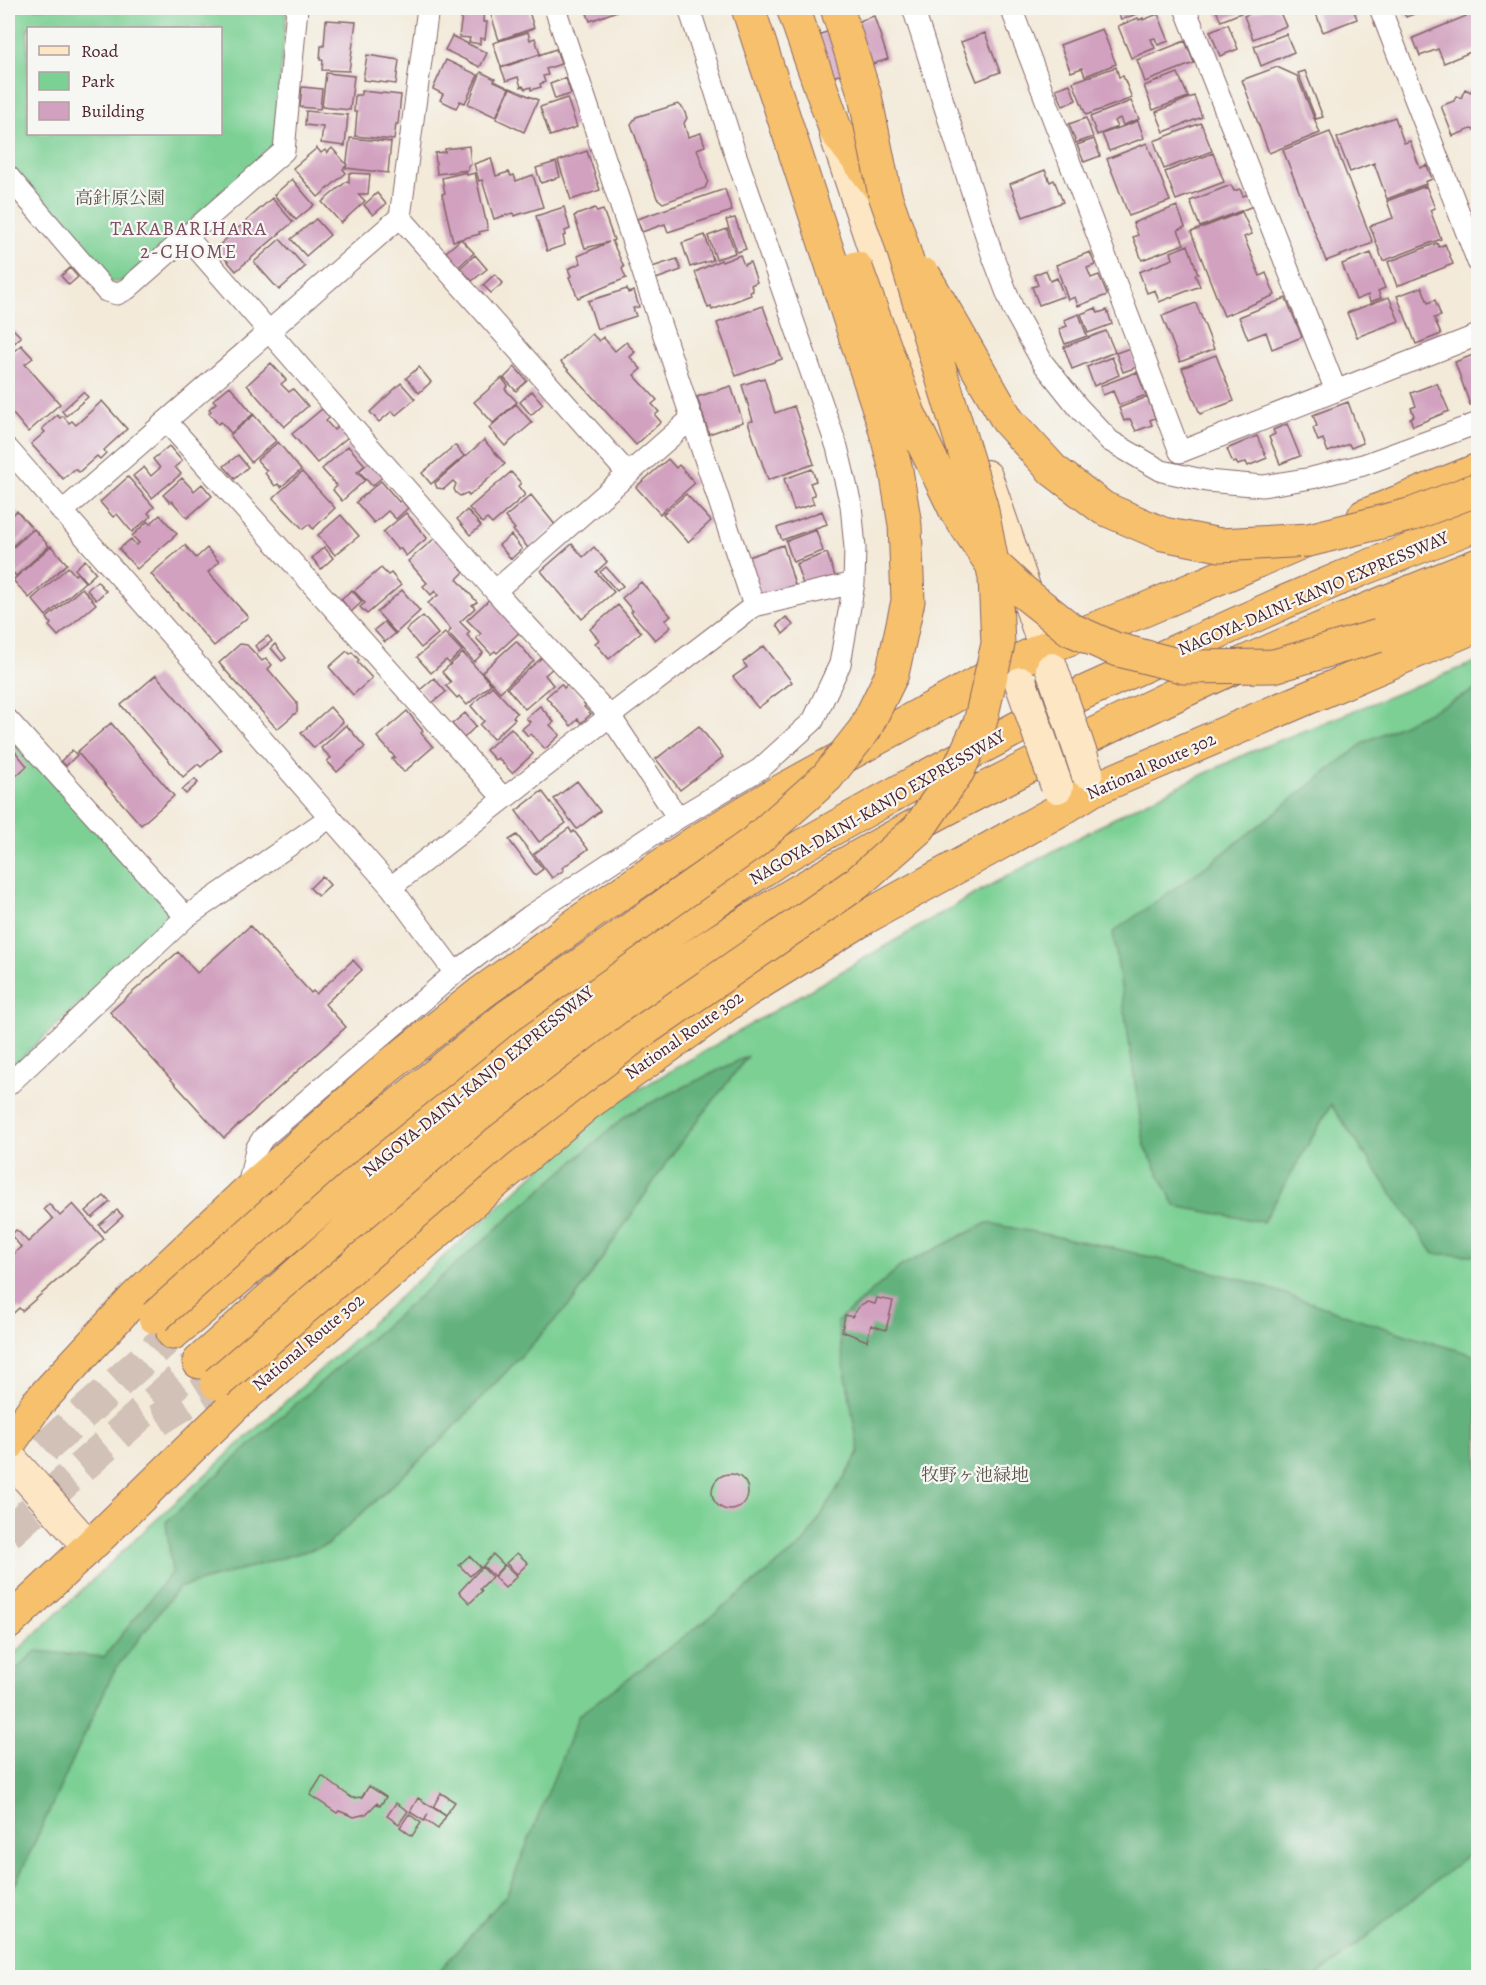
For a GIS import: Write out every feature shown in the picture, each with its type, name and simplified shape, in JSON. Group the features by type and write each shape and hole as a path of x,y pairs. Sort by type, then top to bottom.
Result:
{"highway":[{"name":"NAGOYA-DAINI-KANJO EXPRESSWAY","path":"748,8 879,409 896,470 905,525 908,601 891,674 865,729 827,777 753,843 507,1017 345,1148 164,1325 424,1122 550,1020 666,935 779,859 916,782 1083,693 1287,601 1479,524"},
{"path":"766,8 837,216 909,414 956,511 989,560 1022,591 1070,629 1115,648 1185,667 1274,666 1378,636 1479,597"},
{"path":"793,8 836,131 885,195"},
{"path":"815,8 854,122 899,235 935,292 1008,422 1053,470 1103,508 1163,534 1220,545 1309,540 1413,514 1479,489"},
{"path":"837,8 865,96 885,195"},
{"path":"854,8 880,83 885,195"},
{"name":"NAGOYA-DAINI-KANJO EXPRESSWAY","path":"899,235 981,506 995,578 998,644 980,723 958,771 919,828 857,883 637,1035 498,1142 208,1373 442,1146 569,1045 687,961 807,885 975,793 1173,695 1305,635 1479,565"},
{"path":"8,1445 37,1404 136,1297 247,1191 388,1067 481,993 696,842 774,795 1143,610 1373,512 1479,470"},
{"name":"National Route 302","path":"8,1623 238,1402 587,1104 746,991 1090,781 1479,625"}],"street":[{"path":"8,176 106,291 117,294 127,289 284,152 297,8"},
{"path":"62,512 400,217 428,8"},
{"path":"555,8 754,606"},
{"path":"247,1191 256,1149 263,1138 455,973 530,916 678,818 760,769 813,721 840,664 854,583 855,548 851,505 837,447 734,150 689,8"},
{"path":"793,8 1061,797"},
{"path":"824,8 1090,781"},
{"path":"913,8 992,254 1013,309 1043,363 1078,407 1110,441 1162,471 1207,481 1263,486 1312,478 1363,465 1479,423"},
{"path":"1011,8 1180,452"},
{"path":"1185,8 1336,391"},
{"path":"1380,8 1479,262"},
{"path":"400,217 628,474"},
{"path":"186,236 495,591 610,716 678,818"},
{"path":"1168,472 1180,452 1479,335"},
{"path":"495,591 692,418"},
{"path":"166,421 504,799"},
{"path":"8,449 391,887 455,973"},
{"path":"391,887 754,606 854,583"},
{"path":"8,720 186,917"},
{"path":"8,1085 186,917 329,818"},
{"path":"8,1456 89,1547"}],"green space":[{"name":"高針原公園","path":"8,8 287,8 274,148 122,282 109,282 8,165"},
{"name":"牧野ヶ池緑地","path":"1478,661 1478,1977 8,1978 8,1660 143,1532 605,1109 987,887 1133,808 1248,753"},
{"path":"1478,689 1478,1255 1434,1254 1331,1105 1263,1222 1175,1206 1144,1144 1113,932 1212,862 1365,742"},
{"path":"8,733 174,915 8,1071"},
{"path":"748,1056 675,1150 574,1300 440,1442 327,1545 178,1588 114,1671 8,1900 8,1677 36,1651 104,1657 172,1572 166,1522 282,1416 628,1114"},
{"path":"987,1223 1105,1246 1241,1279 1409,1336 1478,1356 1478,1847 1316,1977 433,1978 507,1894 579,1715 717,1612 804,1543 859,1453 837,1322 901,1266"}],"building":[{"path":"463,8 484,8 483,22 487,22 485,39 480,38 480,44 469,42 470,38 459,37"},
{"path":"513,8 528,8 534,28 499,40 491,15"},
{"path":"585,8 616,8 617,11 590,21"},
{"path":"1116,8 1151,8 1121,20"},
{"path":"1215,8 1241,8 1243,12 1221,21"},
{"path":"1265,8 1278,8 1286,26 1253,39 1244,16"},
{"path":"1314,8 1353,8 1357,19 1323,32"},
{"path":"1402,8 1430,8 1406,17"},
{"path":"1478,11 1478,49 1444,63 1438,49 1420,56 1413,38"},
{"path":"1158,14 1169,41 1158,45 1155,38 1151,39 1155,48 1131,58 1118,26 1138,18 1139,20 1143,18 1143,20"},
{"path":"874,16 888,59 811,84 797,42"},
{"path":"326,20 356,22 349,71 322,70 321,46 324,46"},
{"path":"1228,24 1238,49 1220,56 1210,31"},
{"path":"1102,29 1116,64 1085,76 1082,68 1071,72 1060,45"},
{"path":"528,32 530,40 535,38 540,54 501,67 493,43"},
{"path":"985,33 1000,72 977,81 961,42"},
{"path":"1286,34 1294,52 1261,66 1254,46"},
{"path":"452,36 487,53 480,67 445,50"},
{"path":"1185,41 1194,63 1145,82 1137,60"},
{"path":"556,49 561,64 546,69 548,75 543,76 545,82 540,84 541,87 525,89 521,87 518,77 506,81 501,68"},
{"path":"367,55 399,60 396,84 363,80"},
{"path":"446,60 478,75 465,103 460,101 456,108 440,100 443,94 433,89"},
{"path":"1116,67 1119,77 1123,76 1132,98 1086,115 1073,82"},
{"path":"1277,67 1297,76 1320,133 1269,153 1242,80"},
{"path":"1305,71 1323,117 1316,119 1298,73"},
{"path":"481,72 509,88 496,117 468,104"},
{"path":"326,73 354,76 350,110 322,107"},
{"path":"1178,73 1188,97 1153,110 1144,86"},
{"path":"566,78 571,94 555,99 550,84"},
{"path":"1070,84 1076,100 1063,106 1056,89"},
{"path":"302,87 322,89 320,109 300,107"},
{"path":"1473,87 1478,89 1478,131 1471,129 1453,136 1441,106 1454,101 1456,96 1461,98 1465,89 1471,92"},
{"path":"510,88 538,100 524,132 496,119"},
{"path":"361,91 401,95 394,140 355,136 357,112 354,112 355,95 361,95"},
{"path":"1194,96 1202,117 1164,132 1156,112"},
{"path":"567,98 577,127 550,136 540,107"},
{"path":"1131,101 1139,119 1123,125 1120,118 1114,121 1117,127 1097,135 1090,117"},
{"path":"678,104 683,108 687,118 684,123 688,137 701,133 705,146 697,149 708,181 705,188 663,203 657,198 631,124 636,117"},
{"path":"306,111 348,115 345,146 321,143 323,127 305,125"},
{"path":"1395,117 1404,143 1410,141 1420,168 1427,165 1432,179 1425,182 1426,184 1387,199 1374,163 1350,172 1337,138"},
{"path":"1086,118 1093,137 1076,143 1069,124"},
{"path":"1138,121 1144,138 1109,151 1102,134"},
{"path":"1201,123 1212,151 1164,169 1154,141"},
{"path":"1330,132 1373,243 1326,261 1283,150"},
{"path":"350,138 391,142 388,173 346,168"},
{"path":"1094,139 1100,156 1084,162 1077,145"},
{"path":"1147,143 1170,201 1129,216 1107,159"},
{"path":"469,146 471,165 468,166 468,170 437,174 435,153 445,152 445,149"},
{"path":"317,148 321,153 325,150 327,153 332,148 347,165 343,169 346,173 318,197 293,168"},
{"path":"587,151 600,190 571,200 558,161"},
{"path":"1213,153 1224,182 1176,200 1165,172"},
{"path":"491,158 496,176 509,172 511,176 514,175 516,181 533,175 543,207 514,216 513,213 494,219 482,180 479,181 474,164"},
{"path":"556,162 560,177 541,183 536,168"},
{"path":"1045,170 1050,182 1054,180 1063,202 1023,217 1010,184"},
{"path":"466,172 467,175 475,173 488,230 453,241 442,194 445,193 442,178"},
{"path":"349,173 370,174 368,194 358,194 365,201 341,223 322,202 347,181 349,183"},
{"path":"292,179 314,205 296,220 274,195"},
{"path":"1231,185 1234,191 1240,189 1243,196 1249,194 1253,206 1200,227 1190,201"},
{"path":"1426,186 1435,208 1430,210 1441,239 1383,261 1370,226 1393,218 1387,201"},
{"path":"725,189 732,211 668,232 665,224 642,232 637,219"},
{"path":"377,193 386,204 373,215 364,205"},
{"path":"272,198 293,222 236,271 216,248"},
{"path":"1177,206 1185,227 1178,230 1184,244 1142,260 1133,237 1138,235 1133,223"},
{"path":"564,207 570,229 565,231 566,235 563,236 565,245 547,251 536,216"},
{"path":"595,208 597,212 603,210 626,278 578,298 568,269 581,263 578,256 609,242 585,248 574,216"},
{"path":"1242,212 1252,234 1244,237 1260,276 1266,273 1275,295 1224,316 1191,232"},
{"path":"735,218 746,249 737,252 726,220"},
{"path":"316,219 330,235 306,256 291,239"},
{"path":"727,229 735,253 716,259 708,236"},
{"path":"705,235 713,260 690,267 682,243"},
{"path":"280,239 305,267 279,290 254,262"},
{"path":"461,239 474,253 458,267 446,252"},
{"path":"1437,243 1439,247 1445,244 1453,264 1397,286 1388,262"},
{"path":"1188,245 1200,286 1159,302 1155,290 1147,293 1139,272 1173,259 1171,252"},
{"path":"1090,252 1095,265 1087,268 1091,278 1099,275 1107,295 1078,306 1075,297 1068,300 1056,265"},
{"path":"1371,253 1385,288 1378,291 1381,298 1370,302 1368,295 1356,300 1342,264"},
{"path":"475,255 487,269 472,281 460,268"},
{"path":"740,255 744,265 750,262 757,282 751,285 753,291 750,292 751,295 712,310 711,307 708,308 695,272 721,260 722,262"},
{"path":"677,259 681,270 656,279 652,267"},
{"path":"70,268 78,277 69,285 61,276"},
{"path":"1046,270 1050,281 1057,278 1064,296 1039,305 1032,287 1038,285 1034,275"},
{"path":"495,274 503,283 491,293 483,285"},
{"path":"1422,287 1428,303 1435,300 1441,316 1434,318 1441,334 1416,344 1397,296"},
{"path":"627,289 628,293 634,291 639,307 633,308 636,316 597,329 588,301"},
{"path":"1389,297 1399,321 1357,337 1347,313"},
{"path":"1286,298 1302,337 1272,349 1266,332 1248,339 1239,317"},
{"path":"1196,303 1214,349 1180,362 1162,316"},
{"path":"763,306 782,359 736,376 717,323"},
{"path":"1096,308 1098,313 1107,310 1112,324 1088,333 1081,314"},
{"path":"1079,314 1087,336 1065,344 1059,329 1067,326 1064,320"},
{"path":"8,326 21,337 10,347 14,351 21,345 33,358 25,364 60,404 28,432 8,408"},
{"path":"1106,331 1115,352 1072,369 1064,347"},
{"path":"592,334 599,341 603,337 615,351 626,342 635,352 630,357 641,369 634,375 657,400 652,404 659,412 655,415 661,422 636,445 561,362"},
{"path":"1130,348 1137,367 1123,372 1116,353"},
{"path":"1478,353 1478,402 1470,405 1455,362"},
{"path":"1216,355 1234,401 1200,414 1182,368"},
{"path":"1112,357 1119,375 1094,386 1087,367"},
{"path":"271,363 286,380 281,384 289,392 293,389 308,406 284,427 247,385"},
{"path":"419,367 431,382 419,393 406,378"},
{"path":"515,367 527,381 516,391 504,378"},
{"path":"1137,372 1146,395 1119,405 1113,391 1103,395 1100,386"},
{"path":"502,378 508,386 505,389 517,402 493,423 474,402"},
{"path":"764,378 775,413 794,406 814,464 768,480 748,422 753,421 742,385"},
{"path":"401,383 415,399 396,415 392,411 379,422 370,412"},
{"path":"1437,383 1449,411 1413,426 1410,418 1414,416 1411,408 1416,406 1411,393"},
{"path":"230,386 253,414 231,433 221,422 218,424 209,413 211,411 209,409 216,403 213,400"},
{"path":"731,386 743,422 709,434 697,397"},
{"path":"532,391 543,404 531,415 520,402"},
{"path":"83,392 88,397 66,416 62,411"},
{"path":"1147,397 1155,418 1150,420 1152,425 1136,431 1130,419 1124,421 1119,408"},
{"path":"102,401 127,429 104,450 106,453 100,459 97,456 79,472 75,469 63,479 31,444 45,432 42,429 57,415 60,418 63,416 69,423 72,421 76,425"},
{"path":"1348,402 1363,443 1351,448 1349,444 1328,452 1323,439 1318,441 1313,428 1317,426 1313,415"},
{"path":"516,404 532,423 505,446 489,428"},
{"path":"322,409 330,417 326,421 334,430 339,426 348,437 317,463 292,434"},
{"path":"254,415 276,441 251,462 230,435"},
{"path":"1287,424 1300,456 1280,464 1269,437 1275,434 1273,430"},
{"path":"1257,436 1267,458 1248,466 1246,462 1238,465 1236,462 1233,463 1227,449"},
{"path":"484,440 505,464 469,496 467,493 460,496 456,493 454,489 456,484 453,481 444,489 437,488 435,483"},
{"path":"278,442 301,470 281,487 278,484 275,486 265,473 267,471 257,460"},
{"path":"455,445 464,456 431,484 422,473"},
{"path":"169,446 182,461 175,467 181,474 152,498 133,476 144,467 151,476 160,468 153,459"},
{"path":"348,446 365,465 357,472 365,480 342,501 333,490 337,486 322,469"},
{"path":"238,455 248,467 235,479 224,466"},
{"path":"373,459 386,474 372,486 359,471"},
{"path":"668,459 676,468 679,465 695,483 660,514 636,487"},
{"path":"812,469 816,481 810,483 815,495 811,496 814,504 794,510 784,479"},
{"path":"302,472 335,508 313,529 309,524 303,529 273,498"},
{"path":"511,472 521,483 518,486 525,495 492,524 487,519 482,523 469,508"},
{"path":"128,477 154,507 148,513 151,516 132,532 117,514 113,517 100,502"},
{"path":"182,478 194,491 202,484 212,496 187,518 172,501 170,502 163,495"},
{"path":"381,481 399,502 401,500 408,508 396,519 388,511 374,523 356,502"},
{"path":"686,494 711,521 688,542 663,514"},
{"path":"531,495 556,526 529,549 505,517"},
{"path":"467,510 481,526 470,535 457,519"},
{"path":"17,511 32,528 8,550 8,519"},
{"path":"822,511 827,524 782,540 777,528"},
{"path":"406,513 427,538 406,556 383,532"},
{"path":"160,515 177,534 137,569 119,549 131,539 136,545 139,543 132,536 148,521 150,524"},
{"path":"341,515 359,536 335,555 318,535"},
{"path":"34,529 49,546 16,576 8,567 8,552"},
{"path":"816,530 823,551 793,562 786,541"},
{"path":"511,535 522,549 511,559 499,545"},
{"path":"435,538 439,543 442,539 463,563 459,566 464,572 457,579 477,602 472,605 475,608 460,622 470,632 467,635 483,653 474,662 448,633 451,630 428,603 438,595 435,591 431,595 423,586 427,583 408,561"},
{"path":"572,544 583,557 594,547 607,562 596,572 614,592 582,619 541,571"},
{"path":"185,545 196,558 207,548 219,562 208,572 248,617 214,646 151,574"},
{"path":"783,545 795,585 761,596 748,557"},
{"path":"51,546 67,564 29,598 13,580"},
{"path":"324,547 333,558 321,569 312,558"},
{"path":"827,553 835,576 804,587 796,564"},
{"path":"85,560 96,573 86,582 75,569"},
{"path":"68,567 85,582 46,616 32,599"},
{"path":"606,567 623,586 617,591 600,572"},
{"path":"381,568 388,575 391,573 401,585 367,614 360,607 365,603 354,591"},
{"path":"97,581 106,591 96,600 87,590"},
{"path":"641,582 671,616 665,620 671,627 655,640 622,598"},
{"path":"82,588 96,604 58,636 49,626 51,624 47,618"},
{"path":"352,590 362,602 351,612 341,599"},
{"path":"402,590 420,611 396,633 377,612"},
{"path":"491,598 522,630 497,653 495,651 491,654 476,638 481,634 467,620"},
{"path":"618,605 641,632 609,659 595,643 599,640 590,629"},
{"path":"423,616 438,634 421,648 406,630"},
{"path":"786,617 793,625 783,634 777,625"},
{"path":"384,622 395,634 385,642 374,630"},
{"path":"445,633 462,651 449,663 446,660 431,673 417,657"},
{"path":"268,636 272,641 259,651 255,646"},
{"path":"516,641 534,661 500,692 482,672"},
{"path":"240,644 247,645 262,661 266,658 272,665 268,669 297,703 297,712 277,729 219,663"},
{"path":"275,644 286,658 282,661 271,648"},
{"path":"764,646 792,682 758,708 733,677 747,667 743,662"},
{"path":"347,651 350,654 352,652 359,660 357,662 372,678 353,695 329,667"},
{"path":"463,653 491,684 467,705 446,686 451,682 442,672"},
{"path":"545,655 554,667 545,675 553,685 525,709 507,688"},
{"path":"156,675 221,750 201,767 198,764 183,777 121,705"},
{"path":"434,678 446,692 432,703 420,690"},
{"path":"561,684 564,688 568,684 591,714 581,723 578,719 571,726 546,697"},
{"path":"492,686 517,713 513,717 515,719 493,739 480,725 484,721 471,706"},
{"path":"540,706 554,722 550,725 560,735 545,749 531,734 528,736 522,729 530,722 526,718"},
{"path":"330,707 343,722 314,748 301,733"},
{"path":"407,711 433,747 404,772 392,759 395,757 377,737"},
{"path":"465,713 476,726 464,738 452,724"},
{"path":"111,723 174,796 141,825 77,752"},
{"path":"346,725 365,747 337,772 327,761 331,758 321,748"},
{"path":"699,726 723,757 680,790 656,759"},
{"path":"511,728 533,754 512,773 498,758 495,760 486,750"},
{"path":"8,743 27,766 8,783"},
{"path":"72,750 77,755 66,766 61,761"},
{"path":"195,779 198,783 186,794 182,790"},
{"path":"577,781 600,811 577,829 554,799"},
{"path":"542,791 566,823 539,842 516,811"},
{"path":"569,828 588,849 552,878 534,854"},
{"path":"517,835 543,869 535,875 509,840"},
{"path":"322,876 330,885 318,896 310,888"},
{"path":"250,926 311,993 313,991 316,994 353,960 362,970 325,1004 346,1027 224,1138 110,1012 178,952 197,973"},
{"path":"104,1196 110,1202 92,1218 86,1211"},
{"path":"49,1204 60,1216 73,1204 104,1239 22,1311 19,1308 8,1318 8,1259 21,1247 11,1235 16,1230 28,1242 53,1219 44,1209"},
{"path":"117,1210 123,1216 105,1232 99,1225"},
{"path":"877,1298 893,1301 886,1330 871,1325 867,1341 842,1331 845,1315 852,1317 860,1305 867,1302 875,1304"},
{"path":"730,1474 742,1480 748,1492 742,1504 730,1510 718,1504 712,1492 718,1480"},
{"path":"517,1553 528,1563 517,1574 506,1563"},
{"path":"493,1554 504,1565 494,1576 483,1566"},
{"path":"469,1556 480,1567 470,1576 459,1565"},
{"path":"505,1565 517,1576 505,1588 494,1577"},
{"path":"482,1567 492,1577 470,1603 459,1592"},
{"path":"322,1776 352,1798 362,1797 369,1786 386,1797 380,1806 377,1803 366,1814 354,1817 339,1811 337,1813 310,1795"},
{"path":"441,1793 455,1802 446,1815 433,1807"},
{"path":"418,1798 446,1816 438,1829 425,1820 428,1814 424,1821 410,1812"},
{"path":"396,1803 408,1811 399,1824 387,1816"},
{"path":"409,1814 421,1823 412,1836 400,1827"}],"tunnel":[{"path":"8,1481 173,1333"},
{"path":"8,1533 199,1362"},
{"path":"158,1420 217,1383"}],"district":[{"name":"TAKABARIHARA 2-CHOME","path":"189,240"}]}
